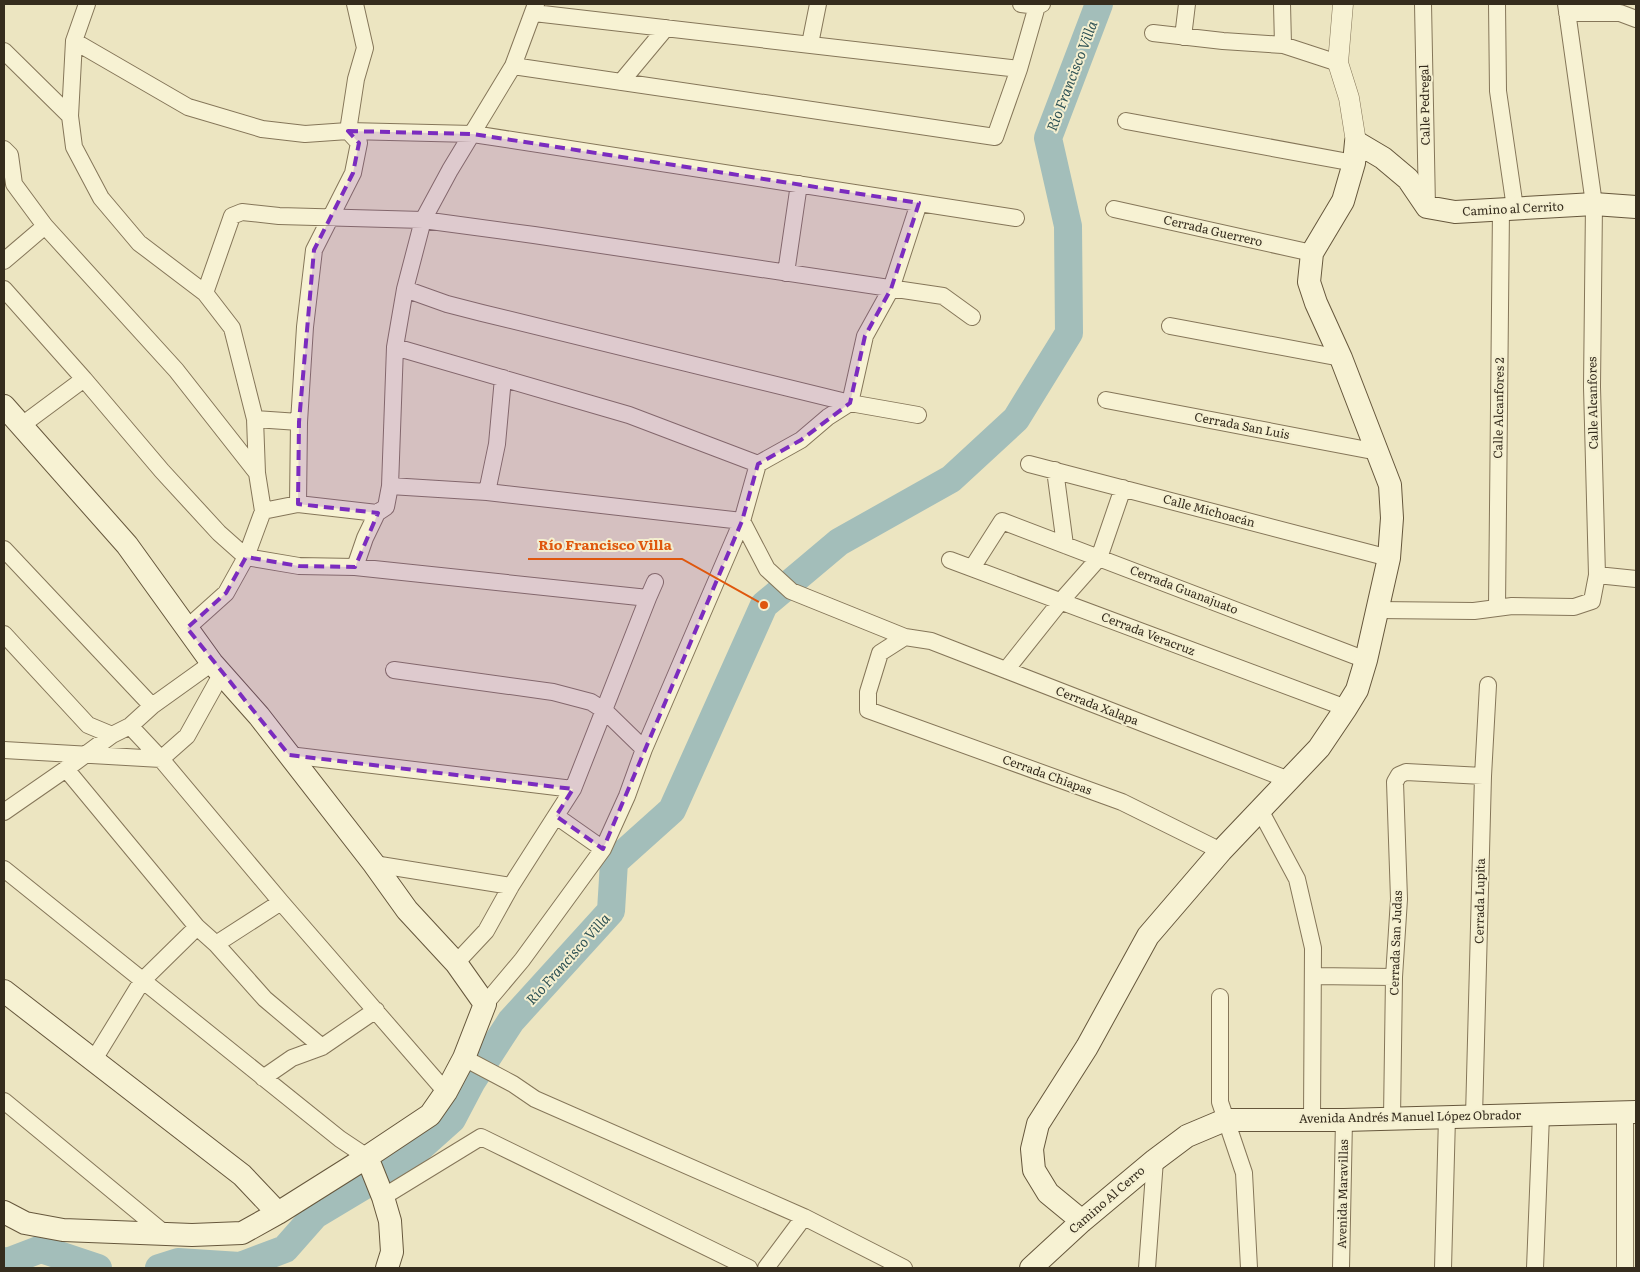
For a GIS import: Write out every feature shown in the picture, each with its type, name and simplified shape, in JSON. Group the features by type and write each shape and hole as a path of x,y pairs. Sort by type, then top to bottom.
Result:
{"main road":[{"path":"1082,1221 1048,1193 1034,1170 1032,1149 1038,1124 1087,1047 1148,936 1221,851 1319,748 1357,690 1366,660 1389,558 1392,518 1390,485 1341,358 1316,303 1309,282 1312,253 1343,201 1355,153 1383,158 1408,179 1427,207"},
{"name":"Camino al Cerrito","path":"1427,207 1455,212 1594,204 1636,207"},
{"path":"4,406 127,545 217,668 259,716 374,864 407,910 456,963 485,1004 464,1058 446,1092 430,1115 278,1213 242,1233 192,1236 164,1233 63,1230 25,1223 4,1212"},
{"path":"4,991 242,1175 278,1213"},
{"name":"Avenida Andrés Manuel López Obrador","path":"1187,1136 1225,1120 1344,1120 1630,1112"},
{"name":"Camino Al Cerro","path":"1037,1266 1082,1221 1187,1136"},
{"path":"367,1157 383,1197 390,1221 392,1252 387,1268"}],"street":[{"path":"87,4 74,41 70,116 74,147 101,198 139,244 205,293 232,328 255,418 257,473 263,511 246,557 226,593 187,628"},
{"path":"348,131 356,79 365,48 355,4"},
{"path":"810,44 818,4"},
{"path":"513,66 995,136 1040,5 1021,4"},
{"path":"1183,37 1187,4"},
{"path":"1282,4 1283,45"},
{"path":"1126,121 1355,153 1348,98 1338,63 1343,4"},
{"name":"Calle Pedregal","path":"1424,4 1427,207"},
{"name":"Calle Alcanfores 2","path":"1497,4 1498,91 1508,209 1497,607"},
{"path":"355,567 365,538 377,513 386,507 390,486 395,347 405,289 423,220 450,170 513,66 535,8 666,28 1019,68"},
{"path":"1566,8 1620,13 1636,20"},
{"name":"Calle Alcanfores","path":"1497,607 1574,607 1592,601 1597,575 1592,387 1594,204 1566,8"},
{"path":"620,82 666,28"},
{"path":"1153,33 1223,41 1283,45 1338,63"},
{"path":"74,41 188,107 262,129 305,134 348,131 473,134 1016,218"},
{"path":"4,51 70,116"},
{"path":"298,504 299,422 305,327 314,250 353,172 359,143 348,131"},
{"path":"6,155 14,184 45,226 176,370 257,473"},
{"path":"786,273 799,184"},
{"path":"485,1004 522,960 603,849 742,521 758,464 801,440 828,417 850,403 865,336 891,288 919,203"},
{"name":"Cerrada Guerrero","path":"1114,209 1312,253"},
{"path":"205,293 232,216 242,212 279,216 423,220 534,235 943,296 972,317"},
{"path":"4,261 45,226"},
{"path":"4,289 162,471 219,532 246,557 299,566 355,567 648,598"},
{"path":"405,289 447,304 482,313 850,403 918,415"},
{"path":"1170,326 1341,358"},
{"path":"395,347 629,415 758,464"},
{"path":"487,492 497,444 504,378"},
{"path":"22,426 84,379"},
{"name":"Cerrada San Luis","path":"1106,400 1378,452"},
{"path":"255,418 299,422"},
{"name":"Calle Michoacán","path":"1029,464 1389,558"},
{"path":"1055,470 1065,545"},
{"path":"390,486 487,492 742,521"},
{"path":"1006,670 1061,601 1099,558 1122,488"},
{"path":"263,511 298,504 377,513"},
{"name":"Cerrada Xalapa","path":"742,521 767,569 791,591 905,637 931,641 1289,780"},
{"name":"Cerrada Guanajuato","path":"972,568 1002,521 1366,660"},
{"path":"4,549 152,706"},
{"name":"Cerrada Veracruz","path":"950,560 1346,708"},
{"path":"1597,575 1636,578"},
{"path":"456,963 486,931 510,886 573,789 655,582"},
{"path":"1377,610 1474,611 1497,607"},
{"path":"4,634 88,725 112,735"},
{"name":"Cerrada Chiapas","path":"905,637 880,653 868,692 868,710 1122,802 1221,851"},
{"path":"4,812 88,754 112,735 130,726 152,706 217,668"},
{"path":"4,750 161,759 187,736 217,668"},
{"path":"394,670 553,692 591,702 604,711 644,749"},
{"name":"Cerrada Lupita","path":"1474,1116 1483,776 1488,685"},
{"path":"130,726 161,759 281,902 446,1092"},
{"path":"289,755 573,789"},
{"path":"66,769 197,927 216,944 265,999 322,1047"},
{"name":"Cerrada San Judas","path":"1392,1118 1394,976 1399,899 1395,782 1399,775 1406,772 1483,776"},
{"path":"1260,810 1296,879 1313,948 1312,1120"},
{"path":"556,816 603,849"},
{"path":"374,864 510,886"},
{"path":"4,869 263,1078 340,1139 367,1157"},
{"path":"216,944 281,902"},
{"path":"93,1061 142,980 197,927"},
{"path":"1313,976 1394,976"},
{"path":"1220,997 1220,1102 1244,1173 1249,1268"},
{"path":"263,1078 292,1058 322,1047 376,1010"},
{"path":"464,1058 514,1084 535,1099 804,1217 878,1263 904,1268"},
{"path":"4,1101 164,1233"},
{"path":"1625,1268 1630,1112"},
{"path":"1535,1268 1541,1114"},
{"path":"1443,1268 1447,1117"},
{"name":"Avenida Maravillas","path":"1341,1268 1344,1120"},
{"path":"383,1197 481,1137 749,1268"},
{"path":"1147,1268 1155,1160"},
{"path":"766,1268 804,1217"}],"highlighted area":[{"path":"348,131 473,134 919,203 891,289 865,336 850,403 801,440 758,464 742,521 603,849 556,816 573,789 289,755 187,628 226,593 246,557 299,566 355,567 378,513 298,504 299,422 314,250 353,173 359,143"}],"waterway":[{"name":"Río Francisco Villa","path":"159,1268 178,1262 240,1266 285,1249 315,1215 405,1161 452,1119 472,1081 511,1021 611,911 614,862 672,810 764,605 839,542 951,479 1016,419 1069,333 1068,226 1048,138 1099,4"},
{"name":"Río Francisco Villa","path":"4,1261 7,1262 41,1249 98,1268"}],"place":[{"name":"Río Francisco Villa","path":"764,605"}]}
